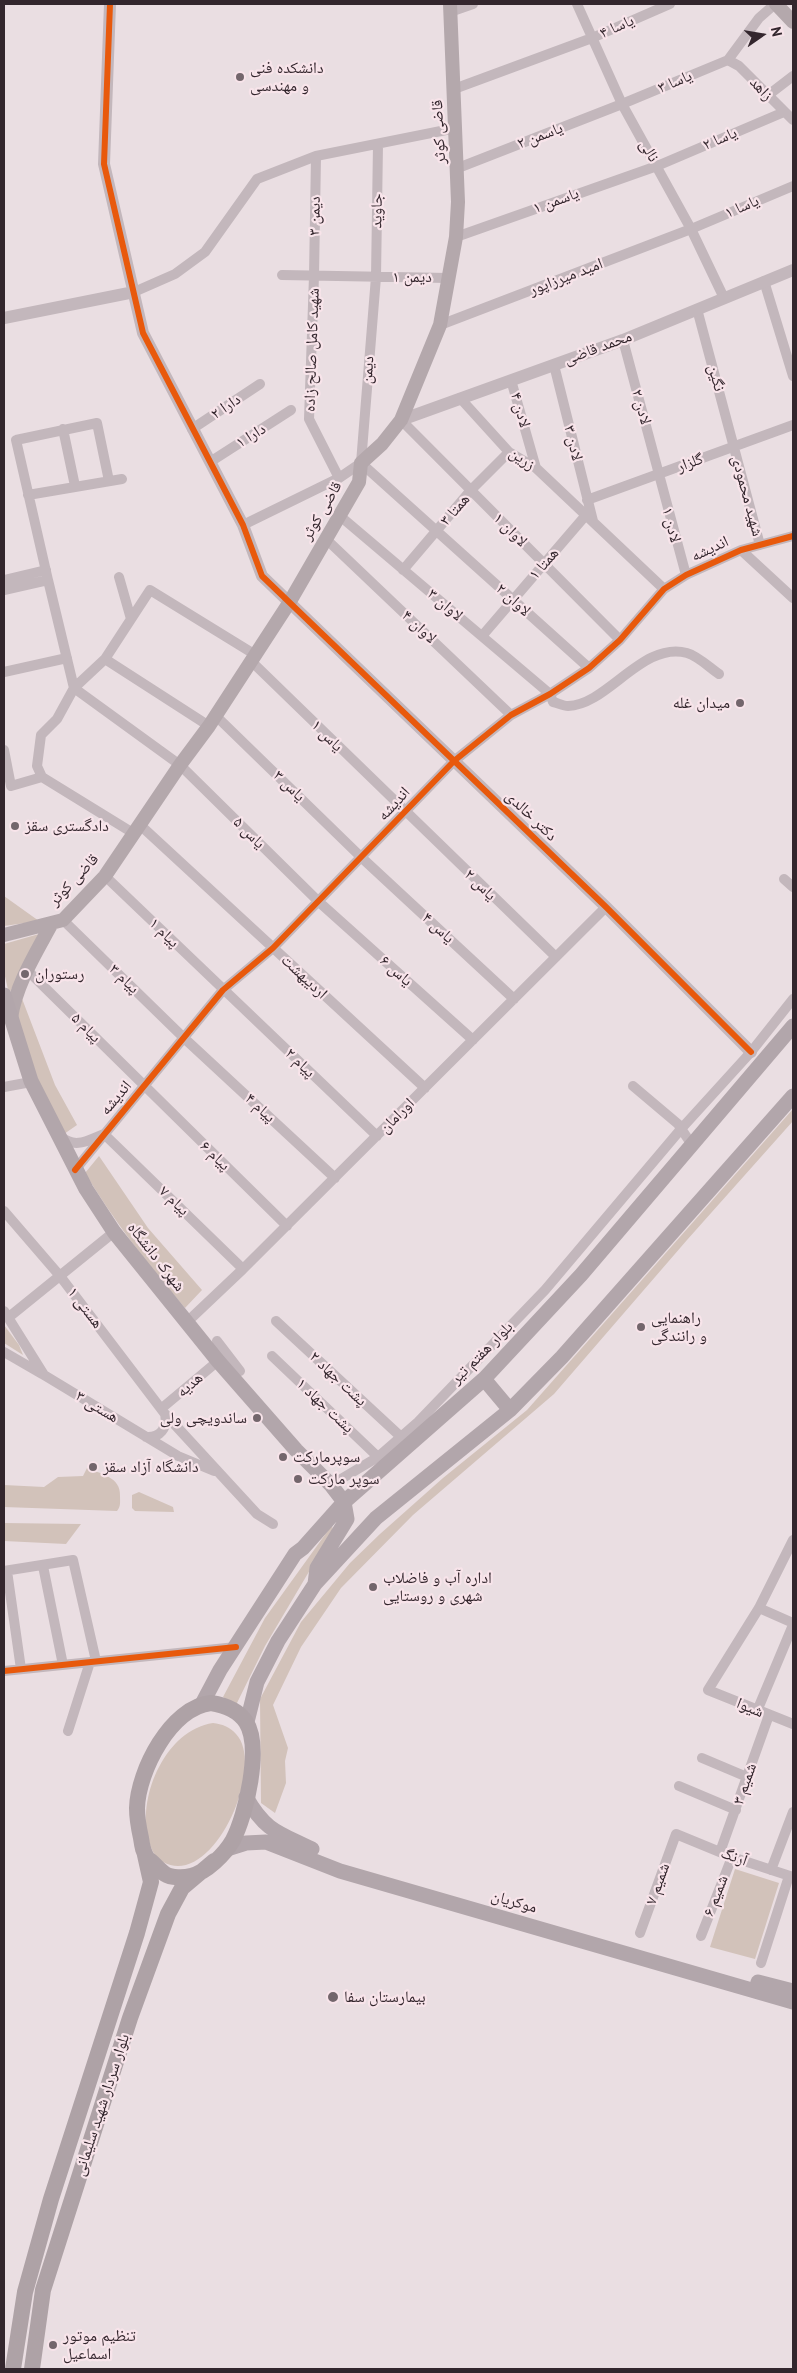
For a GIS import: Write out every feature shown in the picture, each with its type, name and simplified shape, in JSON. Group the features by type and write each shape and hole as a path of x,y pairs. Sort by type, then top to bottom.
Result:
{"highway":[{"path":"202,1704 224,1706 247,1722 252,1741 252,1771 242,1820 226,1849 198,1874 184,1878 166,1875 145,1855 137,1807 142,1782 150,1760 165,1734 184,1714 202,1704"},
{"name":"بلوار سردار شهید سلیمانی","path":"13,2369 25,2292 46,2218 137,1933 151,1882 145,1855"},
{"name":"بلوار سردار شهید سلیمانی","path":"32,2369 43,2290 130,2018 168,1914 182,1888 214,1861"}],"main road":[{"path":"776,4 793,22"},
{"name":"قاضی کوثر","path":"4,936 58,922 105,876 212,720 289,603 359,482 361,463 382,444 401,420 440,325 456,237 458,168 450,8"},
{"path":"6,1019 27,970 58,922"},
{"name":"شهرک دانشگاه","path":"4,995 6,1019 28,1082 112,1235 186,1323 216,1363 328,1482 344,1502"},
{"name":"بلوار هفتم تیر","path":"202,1704 211,1685 295,1554 344,1502 484,1379 581,1275 793,1026"},
{"path":"28,1082 73,1180 112,1235 328,1496 330,1506 327,1519"},
{"path":"247,1722 257,1682 278,1641 315,1584 376,1518 510,1410 562,1356 793,1096"},
{"path":"484,1379 510,1410"},
{"path":"315,1584 317,1568 347,1519 344,1502"},
{"path":"246,1798 268,1827 321,1854 518,1913 793,1991"},
{"name":"موکریان","path":"226,1849 257,1842 278,1845 340,1871 793,2002"}],"street":[{"name":"دکتر خالدی","path":"110,4 104,164 143,333 242,525 262,576 606,907 751,1052"},
{"path":"450,8 473,4"},
{"name":"نالی","path":"576,4 622,104 691,229 724,298"},
{"name":"یاسا ۴","path":"592,38 670,4"},
{"path":"728,60 759,18 776,4"},
{"path":"454,89 592,38"},
{"name":"زاهد","path":"728,60 739,66 793,120"},
{"name":"یاسا ۳","path":"622,104 728,60"},
{"path":"767,96 793,76"},
{"name":"یاسمن ۲","path":"458,168 622,104"},
{"name":"یاسا ۲","path":"657,166 784,112"},
{"path":"4,318 134,292 175,274 205,252 257,179 316,156 456,128"},
{"name":"جاوید","path":"376,277 378,144"},
{"name":"دیمن ۳","path":"314,276 316,156"},
{"name":"یاسمن ۱","path":"456,237 657,166"},
{"name":"یاسا ۱","path":"691,229 793,186"},
{"name":"امید میرزاپور","path":"440,325 691,229"},
{"name":"محمد قاضی","path":"401,420 623,340 793,270"},
{"name":"دیمن ۱","path":"282,275 448,278"},
{"name":"شهید کامل صالح زاده","path":"314,276 309,419 339,478"},
{"name":"دیمن","path":"361,463 376,277"},
{"path":"764,281 793,376"},
{"name":"نگین","path":"697,309 734,447"},
{"name":"لادن ۲","path":"623,340 660,474"},
{"name":"لادن ۳","path":"554,364 590,519"},
{"name":"لادن ۴","path":"511,380 536,468"},
{"name":"دارا ۲","path":"192,430 260,384"},
{"name":"زرین","path":"460,398 508,452 536,468 664,589"},
{"name":"دارا ۱","path":"210,462 291,410"},
{"name":"لاوان ۱","path":"401,420 620,640"},
{"path":"74,688 16,440 97,423 109,481"},
{"name":"گلزار","path":"587,500 793,425"},
{"path":"63,429 74,486"},
{"name":"شهید محمودی","path":"734,447 760,545"},
{"name":"همتا ۳","path":"403,570 471,490 508,452"},
{"path":"242,525 339,478 361,463"},
{"name":"لاوان ۲","path":"361,463 589,668"},
{"name":"لادن ۱","path":"660,474 666,505 686,575"},
{"path":"28,495 122,479"},
{"name":"لاوان ۳","path":"340,516 550,694 553,702 568,706 586,701 655,655 672,651 689,653 719,674"},
{"name":"همتا ۱","path":"482,636 544,564 590,519"},
{"name":"اندیشه","path":"75,1170 223,990 273,948 454,761 511,715 550,694 589,668 620,640 664,589 686,575 741,550 793,536"},
{"name":"لاوان ۴","path":"326,539 511,715"},
{"path":"741,550 793,598"},
{"path":"4,580 47,575"},
{"path":"4,590 47,575"},
{"path":"4,750 11,786 42,778 37,766 42,735 57,719 74,688 105,659 131,619 119,577"},
{"name":"یاس ۱","path":"131,619 150,590 252,657 404,812"},
{"path":"4,672 67,658"},
{"name":"یاس ۳","path":"105,659 212,720 362,858"},
{"name":"یاس ۵","path":"74,688 180,765 319,902"},
{"name":"اردیبهشت","path":"42,778 136,829 273,948 425,1088"},
{"name":"یاس ۲","path":"404,812 556,957"},
{"name":"یاس ۴","path":"362,858 514,999"},
{"name":"پیام ۱","path":"105,876 223,990"},
{"path":"784,879 793,887"},
{"name":"یاس ۶","path":"319,902 472,1040"},
{"name":"اورامان","path":"186,1323 287,1226 606,907"},
{"name":"پیام ۳","path":"58,922 184,1038"},
{"name":"پیام ۵","path":"27,970 144,1086"},
{"name":"پیام ۲","path":"223,990 377,1136"},
{"path":"328,1482 378,1456 418,1422 545,1290 681,1129 751,1052 793,999"},
{"name":"پیام ۴","path":"184,1038 335,1178"},
{"path":"4,1086 28,1082"},
{"name":"پیام ۶","path":"144,1086 287,1226"},
{"path":"633,1086 681,1129 692,1145"},
{"path":"57,1134 69,1143 76,1145 104,1134"},
{"name":"پیام ۷","path":"104,1134 243,1269"},
{"name":"هستی ۱","path":"4,1211 60,1276 164,1411 217,1472 257,1514 273,1524"},
{"path":"6,1314 60,1276 112,1235"},
{"name":"هستی ۳","path":"6,1314 44,1376 178,1456 217,1472"},
{"name":"پشت جهاد ۲","path":"276,1321 400,1436"},
{"path":"216,1342 240,1371"},
{"path":"4,1352 44,1376"},
{"name":"پشت جهاد ۱","path":"272,1356 378,1456"},
{"name":"هدیه","path":"164,1411 216,1363"},
{"path":"146,1437 153,1437 163,1431 166,1422 164,1411"},
{"path":"757,1711 793,1624 759,1608 793,1540"},
{"path":"21,1669 5,1571 72,1560 93,1661 68,1731"},
{"path":"43,1566 64,1665"},
{"name":"شیوا","path":"759,1608 708,1690 793,1724"},
{"path":"4,1671 236,1647"},
{"name":"شمیم ۳","path":"720,1852 769,1715"},
{"path":"702,1758 747,1777"},
{"path":"679,1786 736,1810"},
{"path":"771,1870 793,1812"},
{"name":"آرنگ","path":"676,1834 732,1857 791,1876"},
{"name":"شمیم ۷","path":"640,1933 676,1834"},
{"name":"شمیم ۶","path":"701,1936 732,1857"},
{"path":"761,1963 791,1876"}],"shaded area":[{"path":"4,896 39,921 4,926"},
{"path":"39,934 9,994 4,972 4,944"},
{"path":"21,996 55,1085 77,1125 64,1134 38,1081 14,1017"},
{"path":"793,1109 793,1121 554,1394 413,1515 341,1588 301,1647 273,1705 288,1748 285,1761 286,1783 275,1813 261,1803 260,1699 301,1622 350,1563 380,1534 443,1478 527,1410"},
{"path":"99,1156 148,1228 202,1290 185,1308 132,1242 85,1173"},
{"path":"4,1325 19,1345 23,1355 4,1343"},
{"path":"87,1468 104,1474 117,1484 120,1502 117,1511 4,1507 4,1485 44,1487 58,1477 83,1476"},
{"path":"139,1492 173,1507 174,1512 135,1511 132,1508 132,1495"},
{"path":"4,1523 81,1524 66,1544 4,1541"},
{"path":"332,1525 333,1531 265,1646 236,1705 223,1697 265,1618"},
{"path":"213,1723 226,1726 234,1732 244,1750 245,1772 239,1796 230,1821 216,1843 199,1858 181,1866 163,1862 151,1848 148,1837 146,1820 147,1802 152,1784 159,1767 169,1751 182,1738 196,1728"},
{"path":"735,1869 779,1883 755,1959 710,1947"}],"cycle path":[{"path":"110,4 104,164 143,333 243,525 262,576 606,907 751,1052"},
{"path":"75,1170 223,990 273,948 454,761 511,715 550,694 589,668 620,640 664,589 686,575 741,550 793,536"},
{"path":"4,1671 236,1647"}],"place":[{"name":"دانشکده فنی و مهندسی","path":"240,77"},
{"name":"میدان غله","path":"740,703"},
{"name":"دادگستری سقز","path":"15,826"},
{"name":"رستوران","path":"25,974"},
{"name":"راهنمایی و رانندگی","path":"641,1327"},
{"name":"ساندویچی ولی","path":"257,1418"},
{"name":"سوپرمارکت","path":"283,1457"},
{"name":"دانشگاه آزاد سقز","path":"93,1467"},
{"name":"سوپر مارکت","path":"298,1479"},
{"name":"اداره آب و فاضلاب شهری و روستایی","path":"373,1587"},
{"name":"بیمارستان سفا","path":"333,1997"},
{"name":"تنظیم موتور اسماعیل","path":"53,2345"}]}
